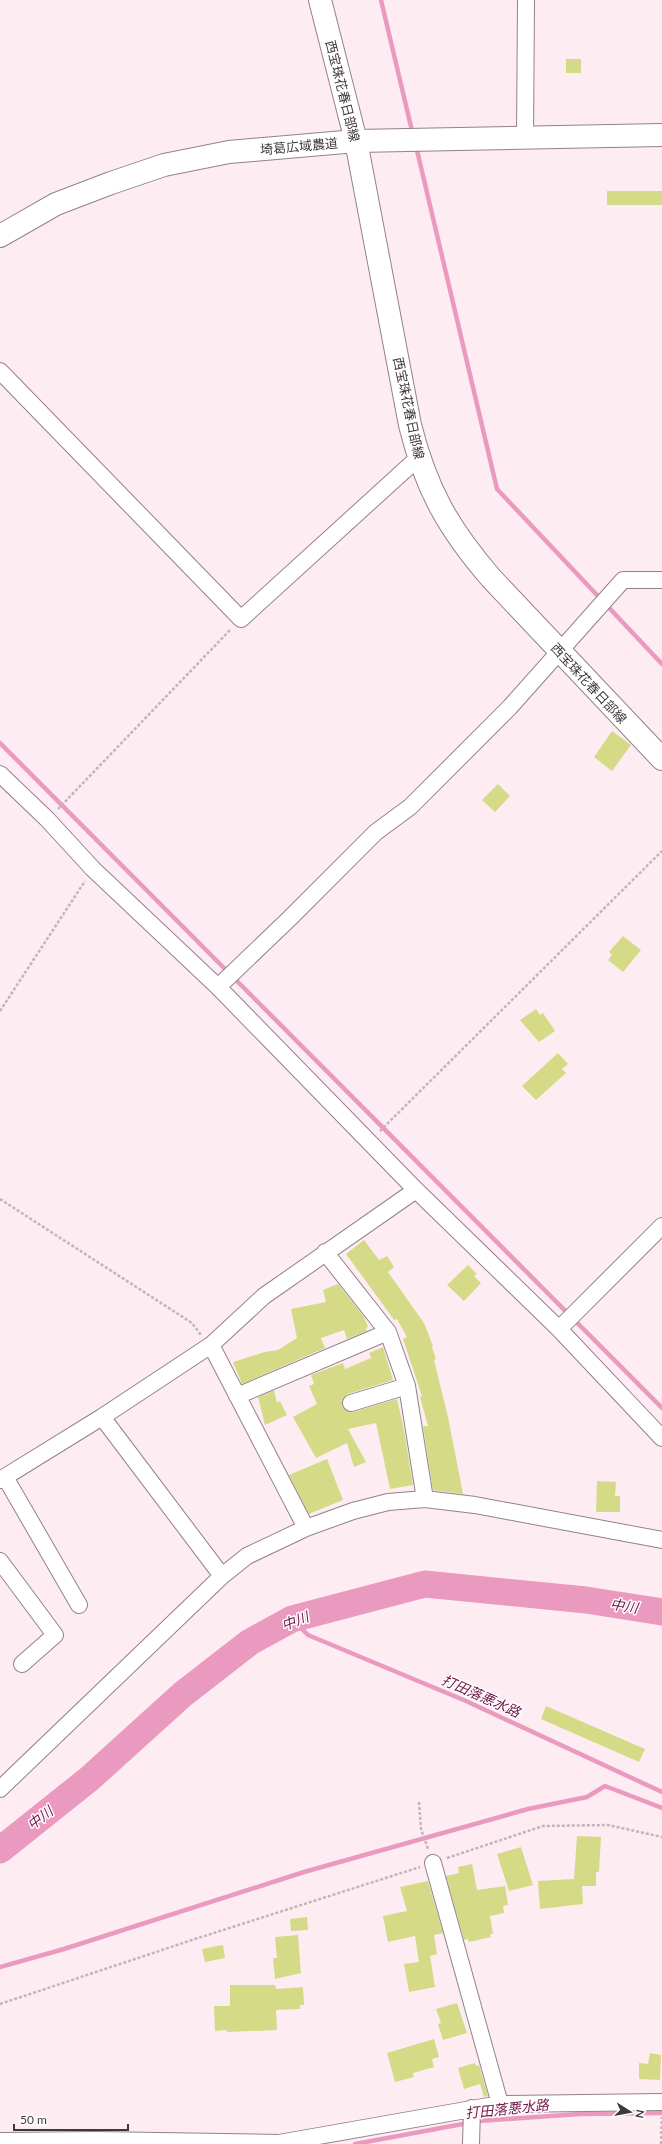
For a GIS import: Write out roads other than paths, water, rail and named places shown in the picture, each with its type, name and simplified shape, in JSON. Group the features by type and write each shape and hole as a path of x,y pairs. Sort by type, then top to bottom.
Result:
{"main road":[{"name":"西宝珠花春日部線","path":"320,0 356,141 418,458 439,507 464,547 559,651 662,760"},
{"name":"埼葛広域農道","path":"0,236 56,204 164,165 229,152 356,141 662,136"}],"street":[{"path":"525,139 526,0"},
{"path":"0,371 241,619 418,458"},
{"path":"218,987 376,832 410,807 510,707 623,580 662,580"},
{"path":"0,774 47,820 93,869 218,987 416,1190 559,1329 662,1438"},
{"path":"79,1605 2,1478 102,1417 211,1346 264,1296 416,1190"},
{"path":"559,1329 662,1226"},
{"path":"325,1252 388,1332 407,1386 425,1499"},
{"path":"237,1396 388,1332"},
{"path":"211,1346 306,1528"},
{"path":"351,1403 407,1386"},
{"path":"102,1417 222,1576"},
{"path":"0,1788 222,1576 247,1556 306,1528 353,1511 388,1502 425,1499 475,1505 662,1540"},
{"path":"0,1561 55,1635 22,1664"},
{"path":"433,1863 500,2104"},
{"path":"0,2141 280,2144 500,2104 662,2102"},
{"path":"471,2144 472,2108"}],"waterway":[{"path":"381,0 413,135"},
{"path":"416,146 497,489 662,664"},
{"path":"0,743 662,1408"},
{"name":"打田落悪水路","path":"0,1850 89,1779 183,1694 250,1642 292,1619 425,1584 586,1600 662,1612"},
{"name":"打田落悪水路","path":"292,1619 308,1635 466,1701 662,1792"},
{"path":"0,1967 64,1949 304,1872 528,1809 587,1797 605,1786 662,1808"},
{"name":"打田落悪水路","path":"355,2144 479,2121 580,2114 662,2113"}],"water label":[{"name":"中川","path":"624,1606"},
{"name":"中川","path":"295,1621"},
{"name":"中川","path":"40,1818"}]}
